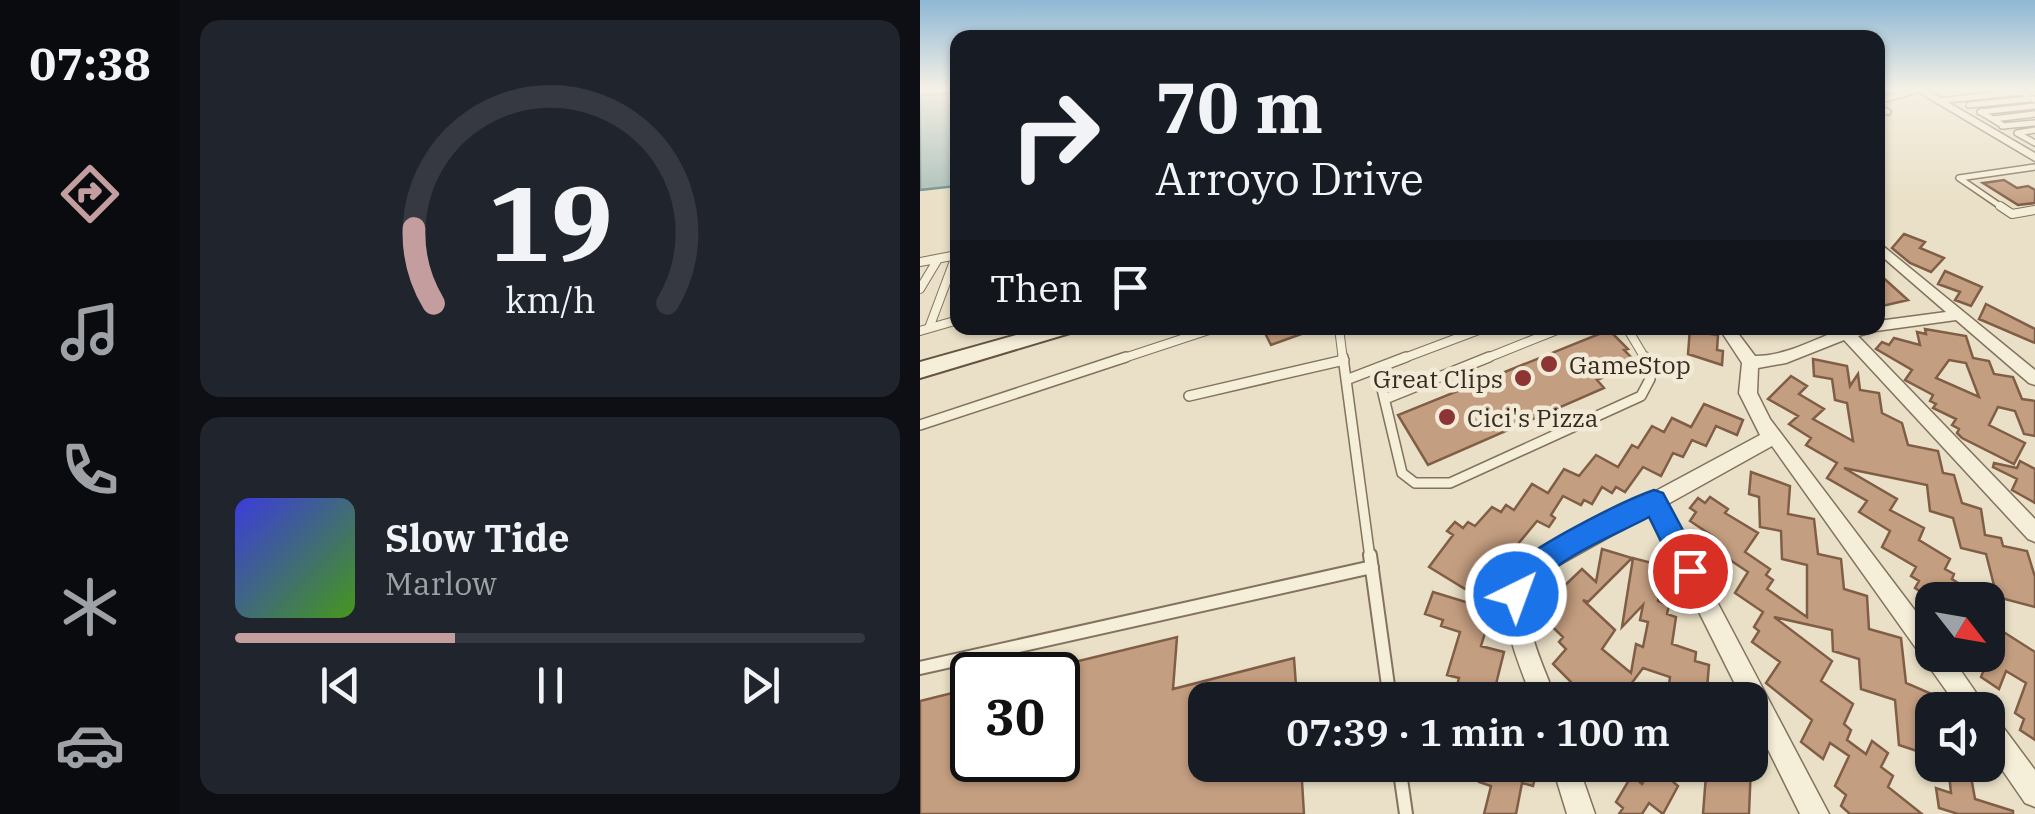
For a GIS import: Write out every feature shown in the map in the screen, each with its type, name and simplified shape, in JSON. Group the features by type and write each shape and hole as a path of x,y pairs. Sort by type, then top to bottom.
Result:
{"main road":[{"path":"920,370 1039,335"}],"street":[{"path":"1993,128 2015,146 2035,154"},
{"path":"1885,252 2035,379"},
{"path":"1885,325 1960,315"},
{"path":"1731,335 1750,362 1748,393 1767,424 1915,628"},
{"path":"1750,362 1775,362 1835,335"},
{"path":"1848,335 2035,533"},
{"path":"1539,682 1516,607 1518,582 1536,565 1771,438 1767,424"},
{"path":"1654,501 1815,814"},
{"path":"2005,752 2035,793"},
{"path":"1570,782 1580,814"}],"lane":[{"path":"2035,130 2018,133 2035,154 1959,178 2012,214 2035,210"},
{"path":"920,289 923,274 938,258"},
{"path":"920,262 950,259"},
{"path":"924,330 950,273"},
{"path":"924,330 950,322"},
{"path":"920,425 1194,335"},
{"path":"1340,335 1388,682"},
{"path":"1346,380 1465,335"},
{"path":"1384,399 1544,335"},
{"path":"1377,368 1402,473 1415,484 1450,483 1641,396 1650,388 1652,374 1631,335"},
{"path":"1189,396 1344,360"},
{"path":"920,668 1372,567"},
{"path":"1401,782 1406,814"}],"water":[{"path":"920,128 950,128 950,187 920,190"}],"building":[{"path":"2004,180 2017,188 2028,186 2035,190 2035,203 2018,205 1983,183"},
{"path":"1904,234 1925,242 1920,248 1944,258 1931,272 1910,263 1892,248"},
{"path":"1945,271 1982,287 1971,306 1955,300 1960,292 1938,284"},
{"path":"1885,279 1908,300 1885,305"},
{"path":"1986,304 2035,329 2035,343 1979,319"},
{"path":"1925,329 1966,336 1973,358 1989,361 1994,374 2013,377 2022,399 2035,401 2035,436 2024,434 2015,411 1998,407 1989,425 2025,443 2014,464 1962,438 1957,433 1959,429 1952,425 1956,419 1933,408 1933,395 1905,380 1912,370 1876,349 1882,342 1889,345 1894,338 1920,345 1917,332 1926,334","holes":["1949,360 1966,363 1979,397 1936,378"]},
{"path":"1266,335 1298,335 1271,345"},
{"path":"1597,335 1614,335 1632,358 1623,362 1627,367 1597,380 1604,388 1428,465 1398,415"},
{"path":"1689,335 1718,335 1722,365 1688,354"},
{"path":"1813,359 1847,366 1850,386 1858,374 1860,390 1879,393 1882,413 1902,423 1908,445 1938,451 1943,473 1954,475 1962,503 1981,509 1985,535 2001,538 2003,546 2027,551 2035,577 2035,607 2005,599 2005,582 1993,582 1986,554 1961,548 1953,518 1930,511 1927,485 1844,468 1897,499 1890,510 1924,528 1919,540 1950,559 1945,569 1954,574 1952,579 1957,582 1918,582 1911,576 1916,567 1882,547 1890,531 1859,512 1867,501 1827,478 1837,463 1806,445 1811,438 1789,424 1798,416 1768,399 1791,376 1807,386 1799,394 1824,409 1813,419 1853,441 1847,403 1835,400 1832,379 1814,376"},
{"path":"1704,404 1743,420 1737,435 1716,426 1706,446 1692,440 1683,457 1673,453 1661,476 1643,467 1625,492 1616,487 1612,493 1602,487 1592,504 1584,500 1581,505 1563,496 1551,515 1555,518 1549,527 1537,521 1513,550 1508,546 1491,561 1470,592 1429,567 1453,535 1447,531 1455,522 1463,528 1468,522 1475,526 1492,507 1501,512 1506,505 1514,510 1532,484 1548,493 1564,469 1579,476 1596,455 1618,467 1632,445 1638,448 1652,426 1664,432 1672,418 1691,427"},
{"path":"2020,461 2035,469 2035,503 2012,490 2017,479 1993,467 1994,463 2017,468"},
{"path":"1751,472 1790,486 1788,514 1814,519 1818,554 1841,559 1844,589 1867,596 1869,629 1901,638 1906,683 1927,692 1915,692 1915,750 1899,745 1895,700 1861,689 1859,659 1833,651 1832,630 1774,617 1832,661 1821,681 1853,704 1844,724 1851,730 1847,740 1866,754 1872,741 1888,753 1881,767 1893,776 1888,787 1922,814 1850,814 1841,806 1846,795 1835,786 1849,756 1830,743 1823,759 1801,742 1812,720 1768,685 1780,662 1752,642 1759,631 1754,627 1763,612 1735,593 1748,572 1727,558 1718,571 1703,560 1714,537 1690,521 1696,512 1690,508 1698,498 1705,503 1710,497 1728,509 1725,513 1758,533 1745,552 1770,569 1766,575 1773,580 1767,589 1807,617 1807,565 1782,559 1781,531 1760,527 1759,497 1749,494"},
{"path":"1602,549 1632,558 1588,602 1583,600 1615,630 1602,649 1631,673 1636,644 1643,647 1648,622 1640,620 1643,605 1622,627 1633,558 1663,566 1658,601 1669,605 1667,614 1676,617 1672,644 1696,652 1695,661 1709,665 1708,682 1669,682 1670,677 1643,668 1632,682 1571,682 1553,664 1566,649 1559,642 1563,637 1537,612 1582,569 1596,582"},
{"path":"1433,592 1492,610 1481,646 1504,652 1496,682 1458,682 1459,678 1447,675 1460,632 1441,626 1443,620 1425,614"},
{"path":"2005,633 2035,652 2035,740 2020,730 2024,719 2015,713 2026,683 2006,671 1999,689 1981,677 1983,672 2005,672"},
{"path":"1177,637 1173,689 1188,685 1188,782 1302,782 1304,814 920,814 920,701 950,694 950,782 1080,782 1080,661"},
{"path":"1294,658 1296,682 1200,682"},
{"path":"1479,782 1534,782 1533,786 1522,783 1516,814 1484,814 1491,786"},
{"path":"1628,782 1673,782 1678,786 1663,814 1649,803 1642,814 1619,814 1623,808 1616,802"},
{"path":"1705,782 1750,782 1749,814 1703,814"},
{"path":"1950,782 1972,782 1975,799 2013,814 1958,814 1939,808 1936,788 1951,793"}],"place":[{"name":"GameStop","path":"1549,364"},
{"name":"Great Clips","path":"1523,378"},
{"name":"Cici's Pizza","path":"1447,417"}],"route":[{"path":"1516,594 1518,582 1536,565 1654,501 1690,571"}]}
